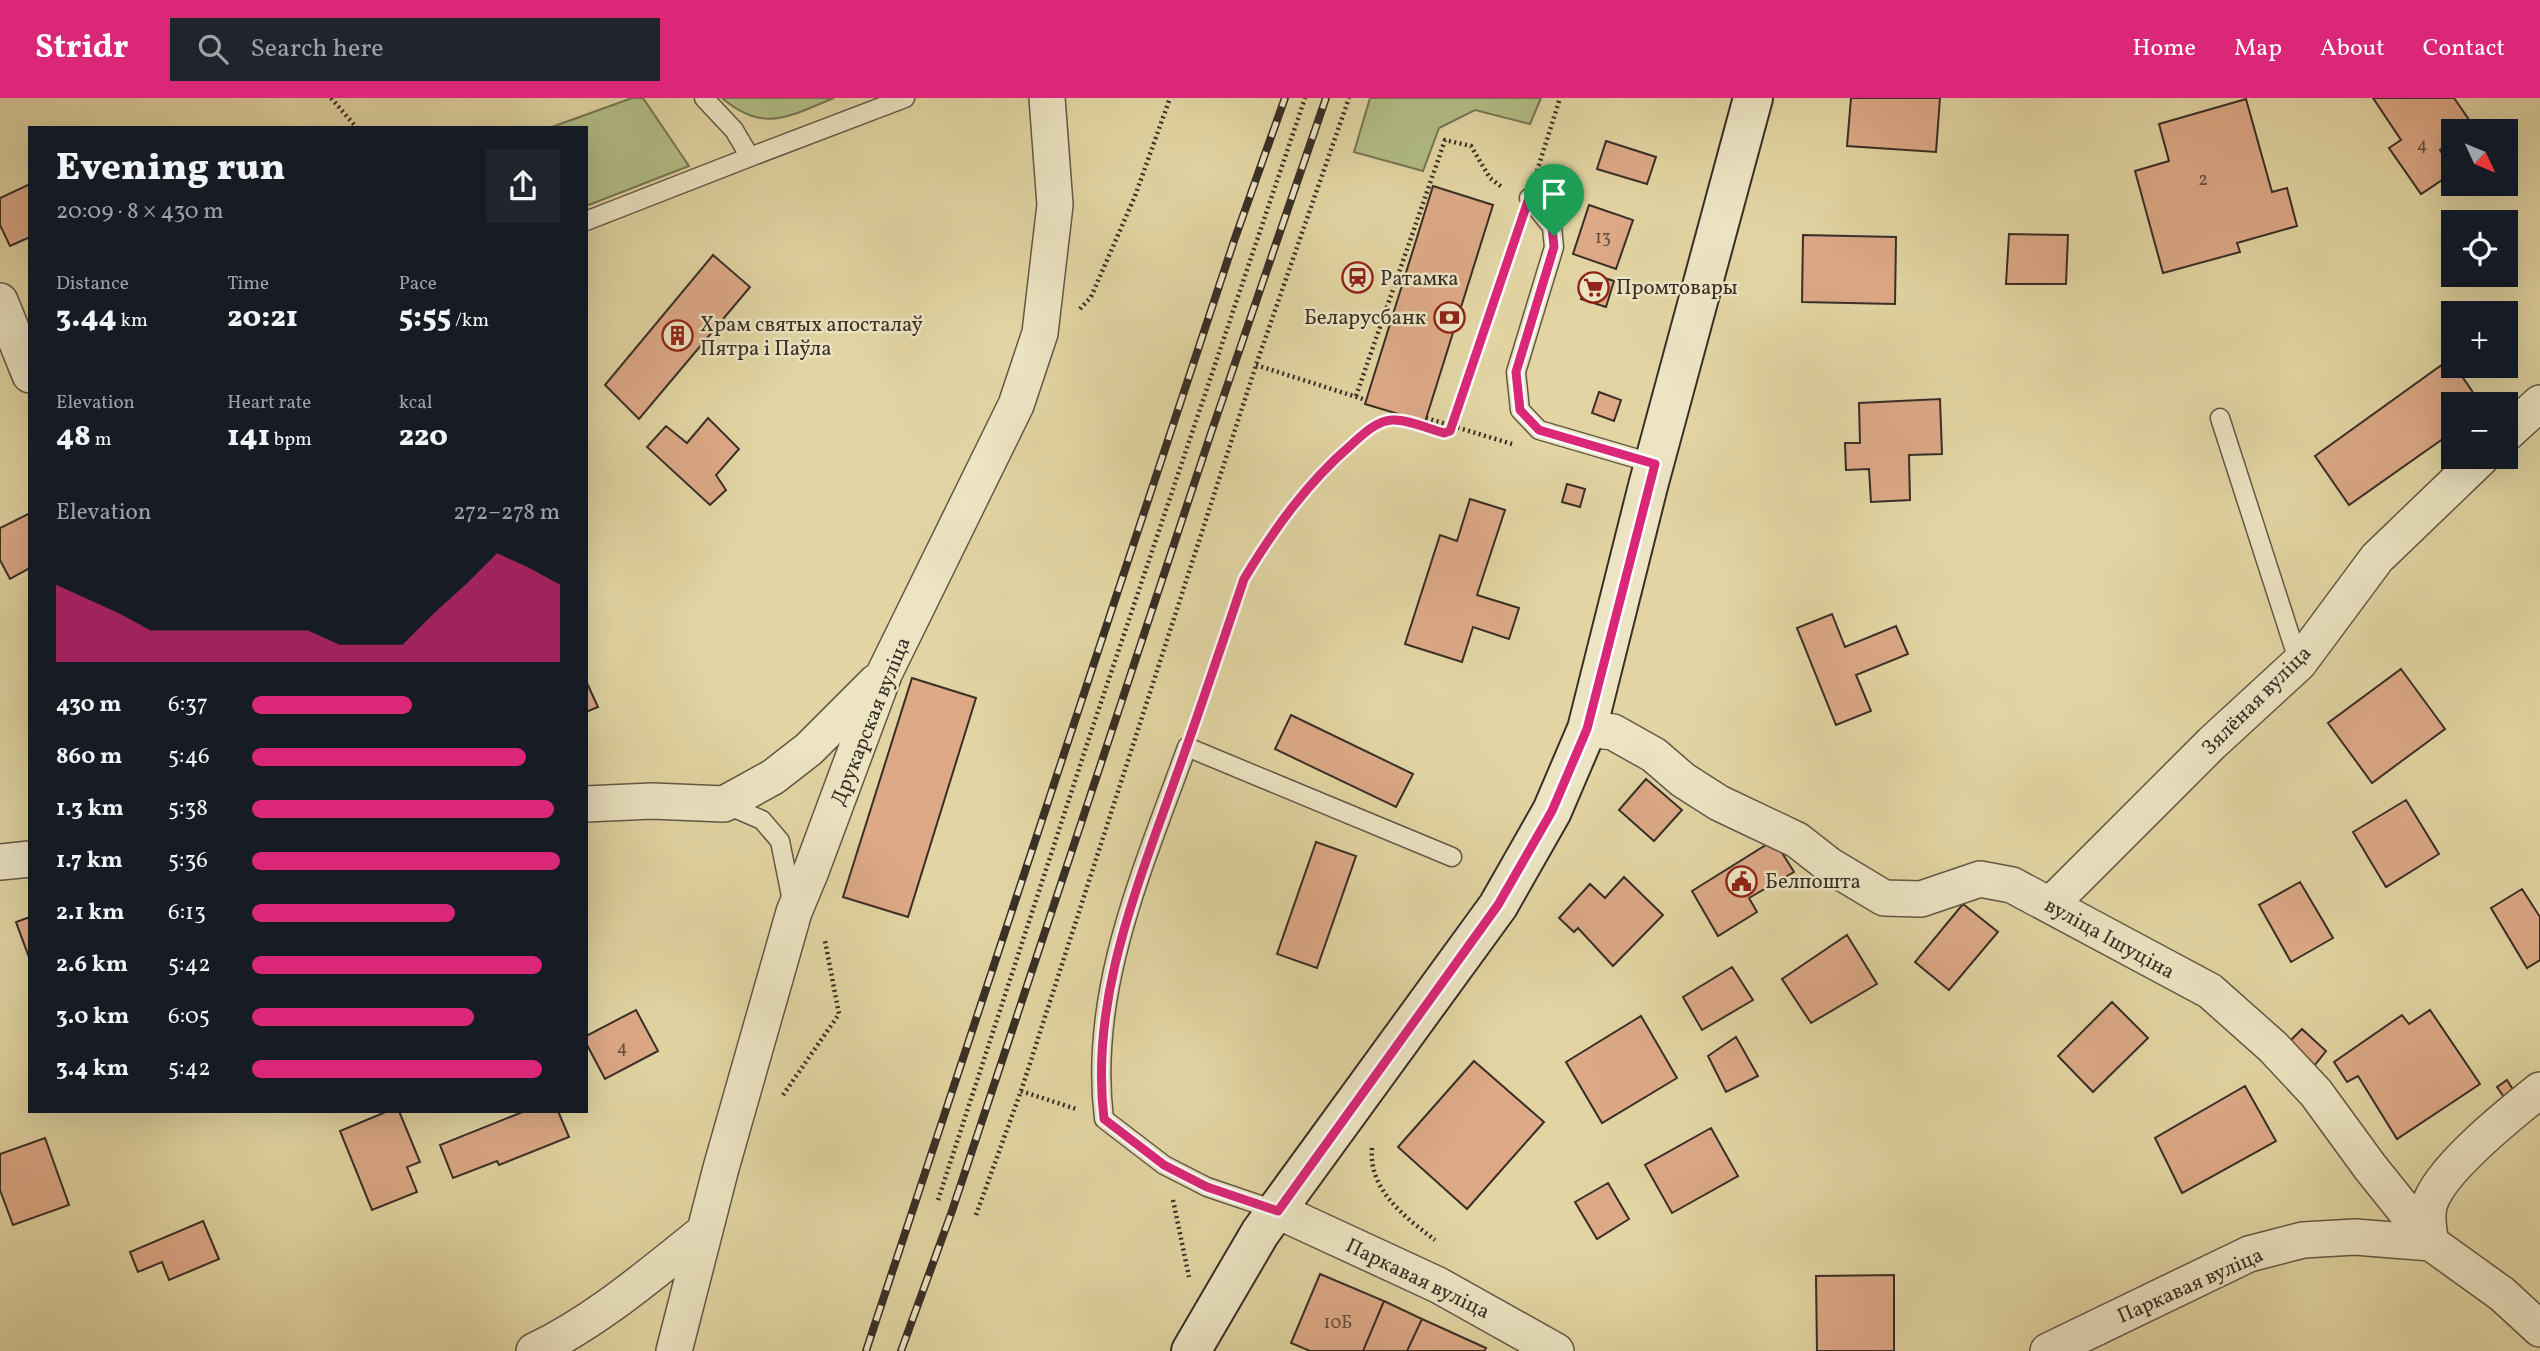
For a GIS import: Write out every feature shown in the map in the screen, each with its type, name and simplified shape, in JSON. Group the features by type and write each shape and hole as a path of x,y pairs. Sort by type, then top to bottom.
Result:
{"street":[{"name":"Друкарская вуліца","path":"674,1351 721,1168 794,912 885,672 1016,405 1040,333 1055,205 1047,98"},
{"path":"1191,1351 1260,1233 1498,905 1552,811 1587,729 1753,98"},
{"path":"0,302 28,370"},
{"path":"2518,423 2540,402"},
{"name":"Зялёная вуліца","path":"2050,905 2212,743 2299,663 2377,558 2470,469"},
{"path":"588,804 652,801 724,804 773,777 809,749 885,672"},
{"name":"вуліца Ішуціна","path":"1587,729 1613,732 1654,755 1683,780 1719,803 1797,840 1829,865 1884,898 1921,899 1980,879 2012,885 2210,991 2273,1047 2316,1093 2370,1167 2431,1243 2502,1294 2540,1329"},
{"path":"0,862 28,859"},
{"path":"2431,1243 2427,1219 2429,1204 2437,1187 2514,1110 2540,1090"},
{"name":"Паркавая вуліца","path":"1278,1211 1438,1285 1556,1351"},
{"path":"534,1351 559,1339 622,1297 705,1231"},
{"name":"Паркавая вуліца","path":"2048,1351 2249,1254 2303,1240 2355,1237 2431,1243"}],"lane":[{"path":"704,98 734,130 750,158"},
{"path":"588,220 905,98"},
{"path":"1529,198 1552,227 1554,247 1516,372 1520,410 1539,430 1655,464"},
{"path":"2220,418 2299,663"},
{"path":"1278,1211 1207,1187 1164,1165 1104,1119 1100,1085 1101,1047 1109,988 1125,918 1187,747 1452,857"},
{"path":"724,804 762,820 780,841 794,912"}],"path":[{"path":"331,98 355,126"},
{"path":"1040,333 1070,319 1091,297 1135,196 1170,98"},
{"path":"938,1200 1090,734 1305,98"},
{"path":"976,1214 1021,1091 1256,365 1349,98"},
{"path":"1187,747 1244,579 1290,509 1330,463 1378,424 1391,420 1444,433 1450,431 1560,98"},
{"path":"1356,396 1445,140 1471,146 1489,178 1499,187 1529,198"},
{"path":"1256,365 1366,400"},
{"path":"1426,418 1451,426"},
{"path":"804,1062 839,1014"},
{"path":"1021,1091 1104,1119"},
{"path":"1372,1142 1371,1154 1385,1196 1438,1242"},
{"path":"1164,1165 1187,1265 1189,1288"}],"green space":[{"path":"632,98 643,98 689,166 588,205 588,126 555,126"},
{"path":"722,98 834,98 790,115 764,119 737,109"},
{"path":"1370,98 1541,98 1530,124 1475,110 1439,128 1423,171 1354,152"}],"building":[{"path":"1851,98 1940,98 1936,152 1847,146"},
{"path":"2373,98 2454,98 2468,119 2441,119 2441,181 2421,194 2389,148 2401,140"},
{"path":"2246,99 2272,192 2287,188 2297,226 2237,243 2240,252 2163,273 2135,171 2169,161 2159,124"},
{"path":"1606,141 1656,157 1647,184 1597,169"},
{"path":"28,185 28,238 10,246 0,225 0,198"},
{"name":"Ратамка","path":"1433,186 1493,205 1425,422 1365,404"},
{"path":"1589,205 1633,220 1616,269 1573,254"},
{"path":"2009,234 2068,235 2066,284 2006,284"},
{"path":"1803,235 1896,237 1895,304 1802,302"},
{"name":"Храм святых апосталаў Пятра і Паўла","path":"713,255 750,287 639,419 605,385"},
{"path":"1588,273 1614,281 1606,307 1581,299"},
{"path":"2441,365 2441,378 2463,378 2473,392 2441,392 2441,440 2349,505 2315,456"},
{"path":"1599,392 1621,400 1614,421 1592,413"},
{"path":"1940,399 1942,454 1909,455 1910,500 1871,502 1869,469 1846,470 1845,443 1860,443 1859,403"},
{"path":"708,418 739,449 716,475 726,490 710,505 647,447 666,426 687,443"},
{"path":"1567,484 1585,489 1580,507 1562,502"},
{"path":"1470,499 1505,510 1477,595 1519,608 1509,639 1473,627 1462,662 1405,644 1440,535 1457,541"},
{"path":"28,514 28,569 10,579 0,560 0,528"},
{"path":"1832,614 1845,647 1896,626 1908,654 1856,675 1871,711 1836,725 1797,628"},
{"path":"2401,669 2445,729 2372,783 2328,723"},
{"path":"912,678 976,698 908,917 843,897"},
{"path":"588,685 598,707 588,711"},
{"path":"1291,715 1413,774 1396,807 1275,749"},
{"path":"1646,779 1682,810 1654,841 1619,810"},
{"path":"2406,800 2439,854 2386,887 2353,832"},
{"name":"Белпошта","path":"1774,840 1794,872 1749,898 1757,912 1718,936 1692,891"},
{"path":"1316,842 1356,856 1317,968 1277,954"},
{"path":"1624,877 1663,915 1613,966 1578,928 1574,932 1559,918 1590,884 1605,898"},
{"path":"2300,882 2333,938 2291,962 2259,905"},
{"path":"2522,889 2540,917 2540,960 2527,968 2491,908"},
{"path":"1963,904 1998,932 1949,990 1915,962"},
{"path":"28,918 28,955 16,922"},
{"path":"1847,935 1877,984 1811,1023 1782,979"},
{"path":"1732,967 1753,1000 1702,1030 1683,997"},
{"path":"2112,1002 2148,1038 2093,1092 2058,1056"},
{"path":"636,1010 658,1051 605,1079 588,1047 588,1035"},
{"path":"2430,1010 2480,1084 2397,1139 2358,1076 2347,1082 2334,1062 2402,1015 2409,1024"},
{"path":"1641,1016 1677,1078 1602,1123 1566,1062"},
{"path":"2302,1029 2326,1051 2314,1066 2288,1043"},
{"path":"1736,1037 1758,1076 1726,1092 1708,1056"},
{"path":"1474,1061 1544,1122 1467,1209 1398,1147"},
{"path":"2507,1080 2520,1101 2511,1107 2497,1087"},
{"path":"2245,1086 2276,1141 2182,1193 2155,1138"},
{"path":"383,1113 400,1113 420,1162 407,1167 417,1192 372,1210 340,1131"},
{"path":"520,1113 559,1113 569,1137 499,1165 497,1161 453,1178 440,1145"},
{"path":"1711,1128 1738,1176 1672,1213 1645,1165"},
{"path":"45,1138 69,1205 13,1225 0,1190 0,1154"},
{"path":"1608,1183 1629,1219 1597,1239 1575,1202"},
{"path":"203,1221 219,1259 169,1280 162,1262 138,1272 130,1252"},
{"path":"1320,1274 1384,1301 1363,1351 1310,1351 1291,1343"},
{"path":"1894,1275 1894,1351 1817,1351 1816,1276"},
{"path":"1384,1301 1422,1319 1407,1351 1363,1351"},
{"path":"1422,1319 1486,1348 1484,1351 1407,1351"}],"railway":[{"path":"866,1351 1234,241 1285,98"},
{"path":"901,1351 952,1211 1212,430 1326,98"}],"place":[{"name":"Ратамка","path":"1357,278"},
{"name":"Промтовары","path":"1593,287"},
{"name":"Беларусбанк","path":"1449,317"},
{"name":"Храм святых апосталаў Пятра і Паўла","path":"677,336"},
{"name":"Белпошта","path":"1742,881"}],"route":[{"path":"1529,198 1552,227 1554,236 1554,247 1516,372 1520,410 1539,430 1655,464 1587,729 1552,811 1498,905 1278,1211 1207,1187 1164,1165 1104,1119 1100,1085 1101,1047 1109,988 1125,918 1244,579 1266,542 1290,509 1330,463 1378,424 1391,420 1444,433 1450,431 1529,198"}]}
